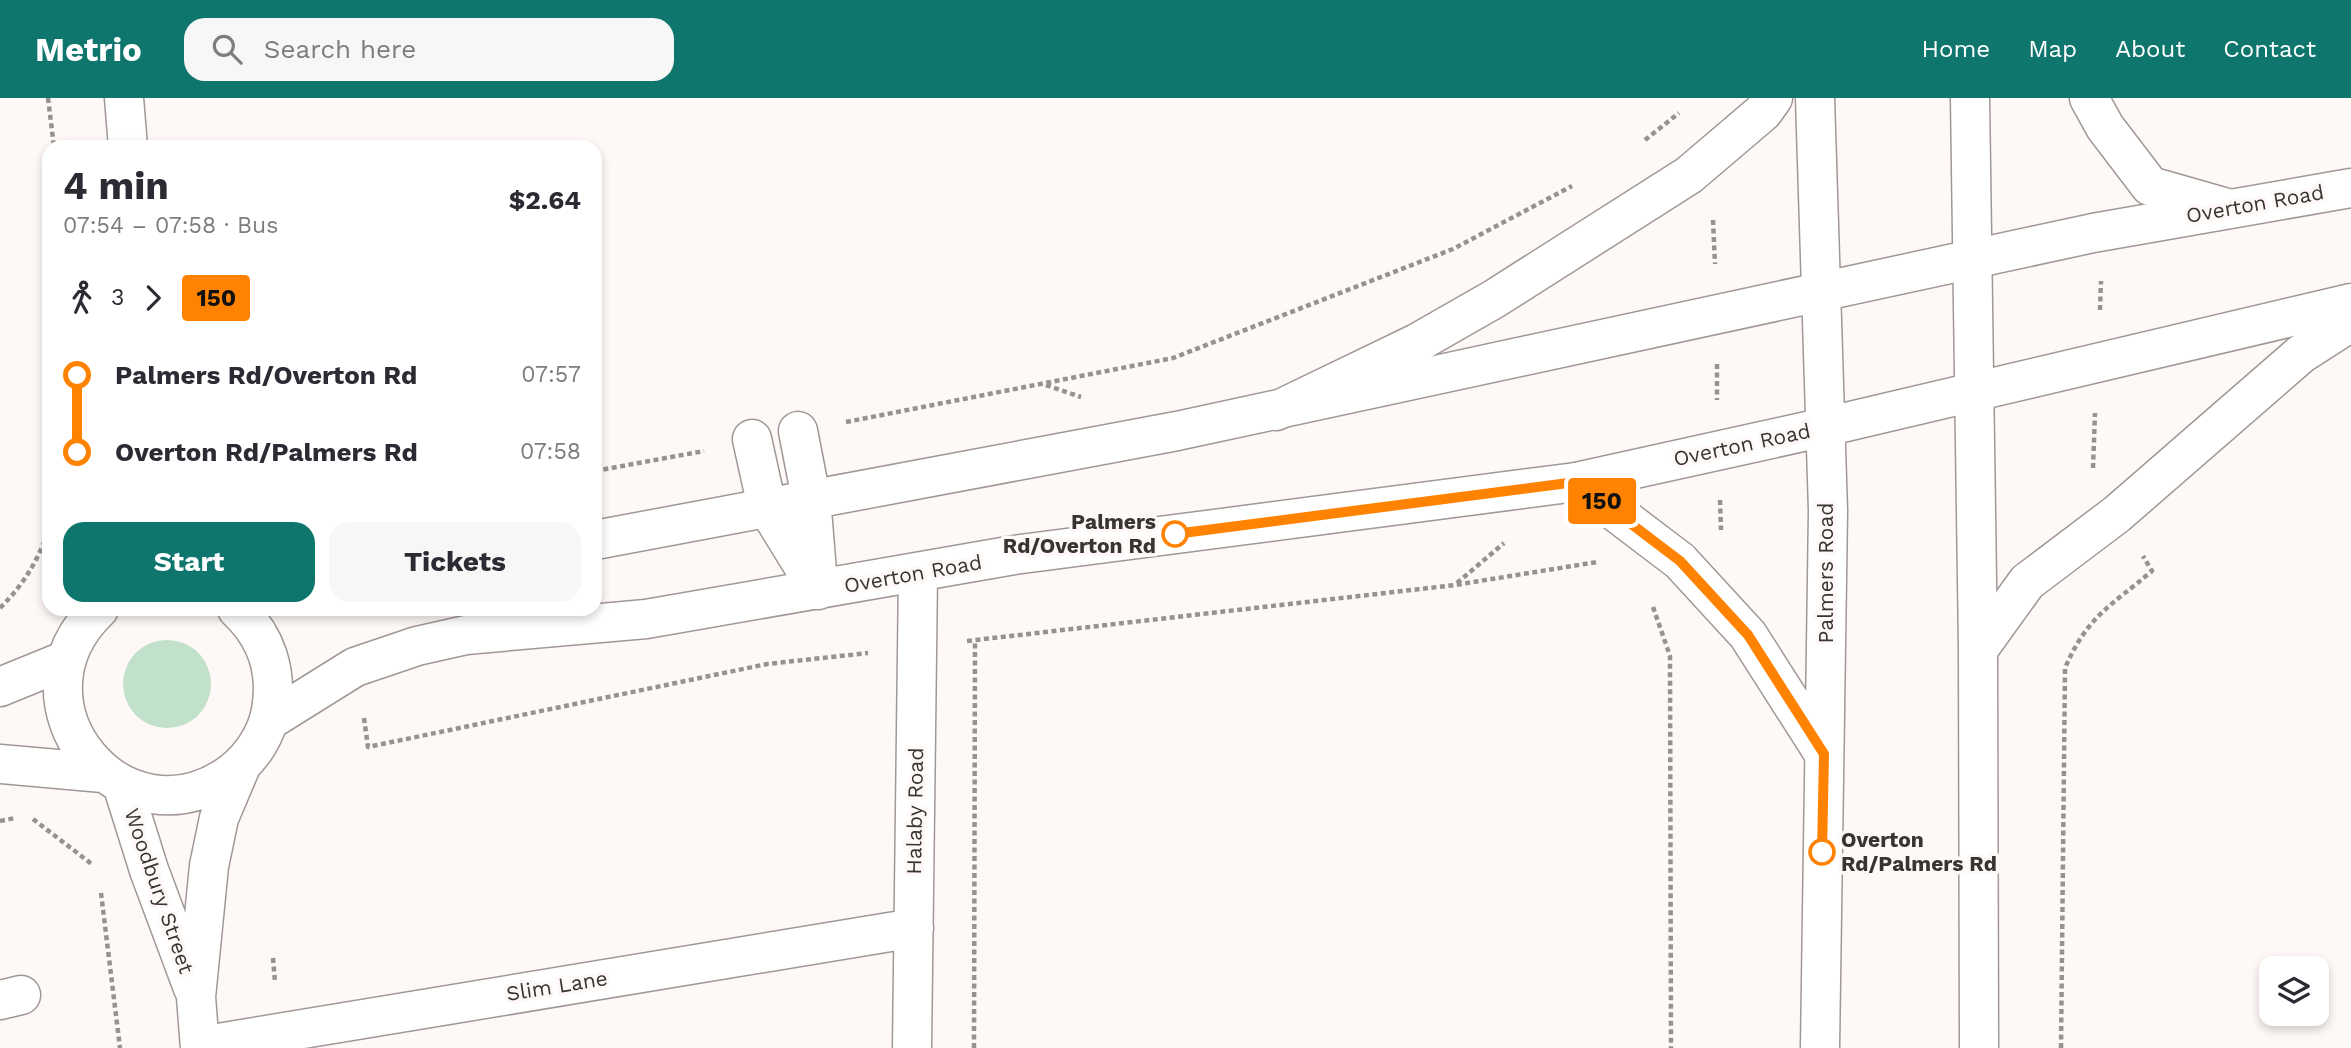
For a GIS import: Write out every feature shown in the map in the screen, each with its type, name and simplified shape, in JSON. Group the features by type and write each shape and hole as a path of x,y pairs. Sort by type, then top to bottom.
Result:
{"main road":[{"path":"124,98 127,140"},
{"path":"1276,411 1417,343 1494,299 1689,175 1763,112 1773,98"},
{"name":"Palmers Road","path":"1815,98 1828,549 1820,1048"},
{"path":"1970,98 1972,393 1978,650 1979,1048"},
{"path":"2089,98 2105,127 2150,186 2227,208"},
{"name":"Overton Road","path":"602,539 1276,411 2093,233 2351,188"},
{"name":"Overton Road","path":"270,720 355,667 429,643 466,635 646,620 918,575 1014,555 1576,482 1825,427 2351,303"},
{"path":"1978,650 2027,582 2118,514 2301,354 2351,322"},
{"path":"798,431 811,498 818,590"},
{"path":"752,439 766,508 818,590"},
{"path":"1576,482 1680,561 1748,635 1824,754"},
{"name":"Halaby Road","path":"912,1048 918,575"},
{"path":"93,616 80,630 66,660 62,685 72,733 85,754 113,778 143,792 184,794 215,783 241,766 258,745 270,720 274,693 272,666 263,640 243,616"},
{"path":"0,687 66,660"},
{"path":"0,764 113,778"},
{"name":"Woodbury Street","path":"200,1047 196,997 209,866 219,818 241,766"},
{"name":"Woodbury Street","path":"113,778 196,997"},
{"name":"Slim Lane","path":"200,1047 914,928"}],"path":[{"path":"48,98 53,140"},
{"path":"1636,147 1666,124"},
{"path":"798,431 1173,358 1453,249 1581,181"},
{"path":"602,470 723,448 752,439"},
{"path":"0,608 23,585 42,549"},
{"path":"2062,1048 2065,668 2086,626 2110,602 2152,571"},
{"path":"1648,594 1670,656 1671,1048"},
{"path":"974,1048 975,640"},
{"path":"29,816 95,866 97,874"},
{"path":"0,821 19,818"},
{"path":"100,882 120,1048"}],"green space":[{"path":"167,640 184,644 198,653 207,667 211,684 207,701 198,715 184,724 167,728 150,724 136,715 127,701 123,684 127,667 136,653 150,644"}],"bus line":[{"name":"150","path":"1175,534 1576,482 1680,561 1748,635 1824,754 1822,852"}],"place":[{"name":"Palmers Rd/Overton Rd","path":"1175,534"},
{"name":"Overton Rd/Palmers Rd","path":"1822,852"}]}
